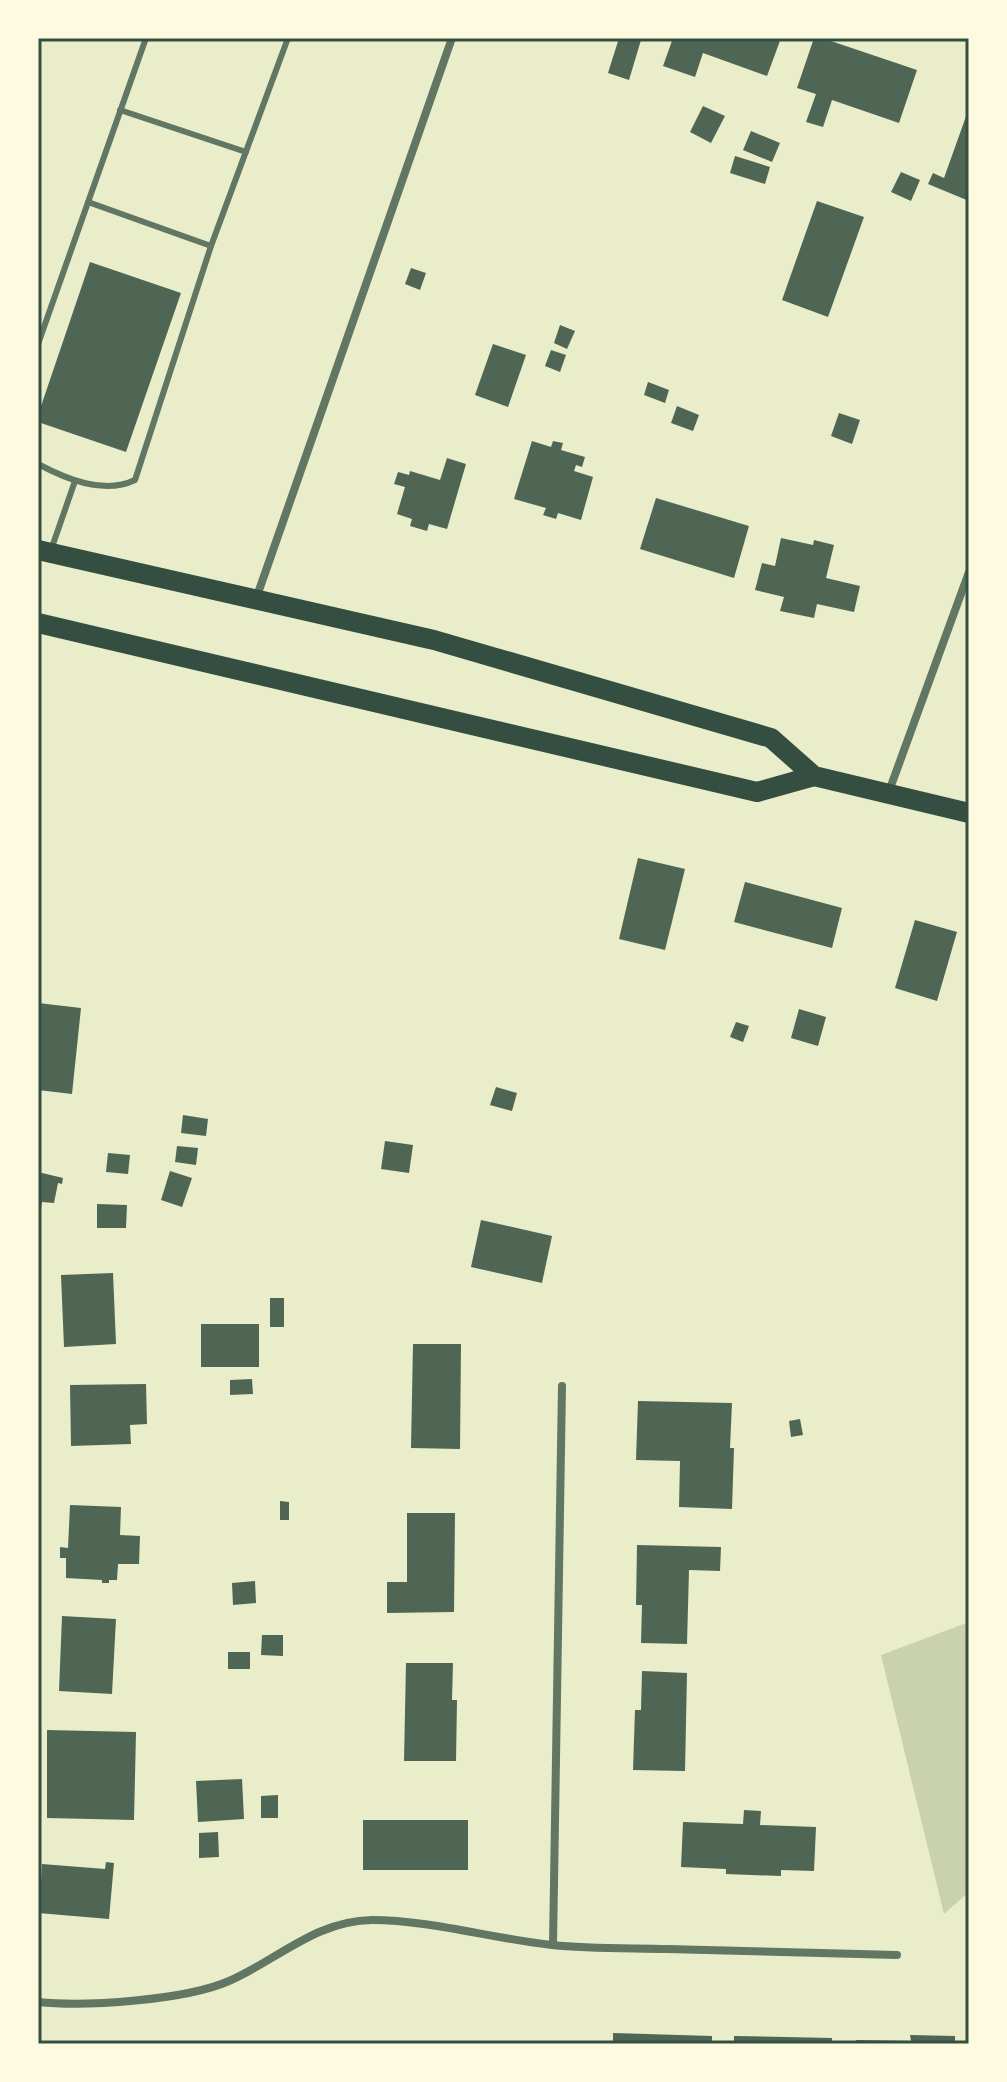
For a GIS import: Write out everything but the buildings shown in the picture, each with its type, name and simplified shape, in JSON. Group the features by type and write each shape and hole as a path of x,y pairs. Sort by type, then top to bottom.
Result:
{"main road":[{"path":"44,552 434,640 771,738 814,776 969,813"},
{"path":"38,623 757,792 814,776"}],"street":[{"path":"256,600 452,38"},
{"path":"888,794 969,572"},
{"path":"553,1945 562,1386"},
{"path":"38,2002 102,2001 191,1993 225,1983 265,1964 299,1941 336,1924 373,1920 553,1945 897,1955"}],"lane":[{"path":"38,344 146,38"},
{"path":"38,464 75,481 121,487 135,480 211,246 288,38"},
{"path":"120,110 246,152"},
{"path":"88,202 211,246"},
{"path":"44,552 75,481"}],"green space":[{"path":"969,1622 969,1892 944,1914 881,1655"}]}
